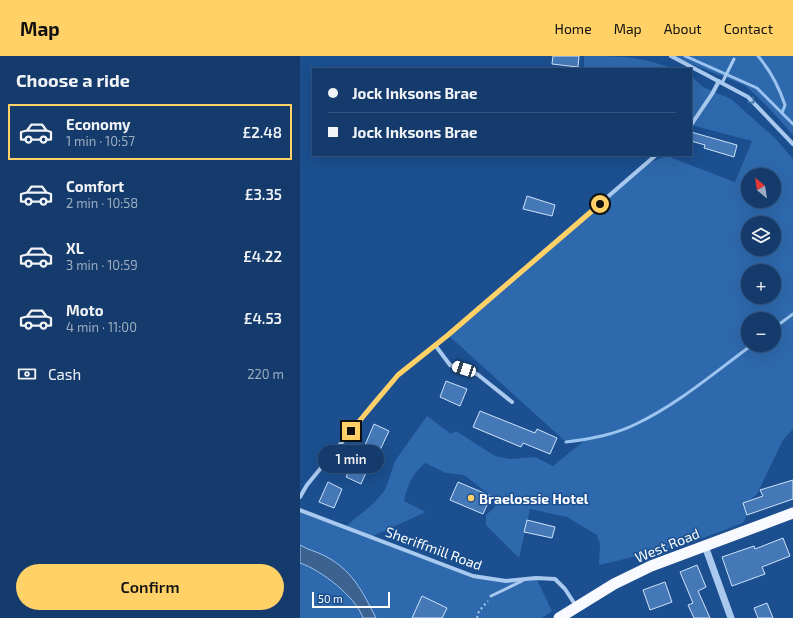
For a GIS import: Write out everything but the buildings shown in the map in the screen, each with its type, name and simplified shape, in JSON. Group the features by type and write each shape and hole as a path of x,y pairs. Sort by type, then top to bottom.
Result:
{"highway":[{"name":"West Road","path":"559,618 576,606 650,566 793,513"}],"street":[{"path":"671,56 722,81 748,97 793,144"},
{"path":"692,124 722,81"},
{"path":"300,496 307,485 398,375 655,156"},
{"path":"435,345 450,365 477,374 512,402"},
{"name":"Sheriffmill Road","path":"300,510 473,576 506,581 554,579 565,589 576,606"},
{"path":"704,546 730,618"}],"lane":[{"path":"722,81 734,59"},
{"path":"491,596 526,579"}],"path":[{"path":"477,618 479,611 491,596"}],"shaded area":[{"path":"584,56 608,56 640,59 670,68 584,68"},
{"path":"672,56 793,56 793,135 771,110 746,86"},
{"path":"692,77 703,87 731,99 774,137 793,159 793,429 783,440 757,494 750,500 743,503 747,515 743,523 684,545 599,565 600,544 597,535 567,517 530,509 519,558 486,525 486,515 495,507 491,496 464,475 446,473 425,463 411,480 404,501 426,512 373,536 473,576 506,581 536,578 552,611 542,618 376,618 370,607 322,554 310,551 300,545 300,510 345,527 374,503 385,490 395,461 427,416 451,434 456,431 495,456 510,459 535,457 553,466 585,440 566,442 448,335 645,164 667,156 735,182 752,141 692,125"},
{"path":"300,545 323,555 342,567 361,590 376,618 363,618 346,593 337,585 318,572 300,563"},
{"path":"300,563 318,572 337,585 346,593 363,618 300,618"}],"waterway":[{"path":"685,56 757,88 793,124"},
{"path":"758,56 774,79 780,92 785,105 782,113"},
{"path":"781,323 793,314"},
{"path":"566,442 611,434 628,428 652,416 696,387 743,352"}],"place":[{"name":"Braelossie Hotel","path":"471,498"}],"route":[{"path":"351,431 398,375 448,335 600,204"}]}
